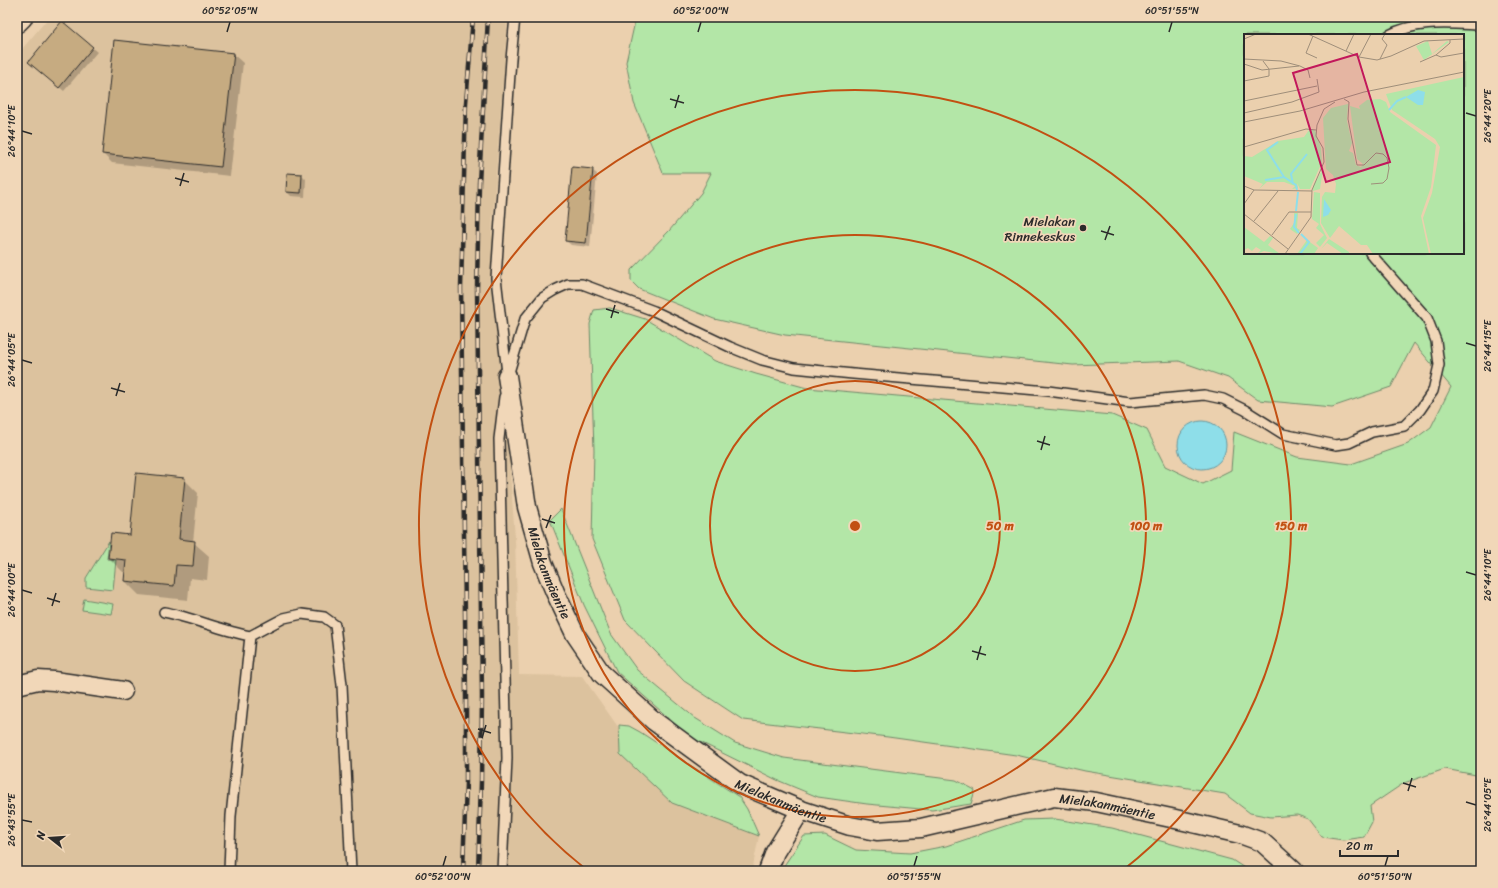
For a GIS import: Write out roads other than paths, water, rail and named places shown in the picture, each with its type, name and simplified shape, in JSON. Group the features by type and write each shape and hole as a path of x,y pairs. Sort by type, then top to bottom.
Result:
{"street":[{"path":"17,21 21,17"},
{"name":"Mielakanmäentie","path":"507,376 527,506 543,563 575,634 602,674 654,721 740,784 801,810 850,826 877,831 921,828 1054,797 1096,802 1240,834 1262,842 1294,871"},
{"path":"17,685 38,680 54,680 123,691"},
{"path":"768,871 776,852 801,810"}],"lane":[{"path":"507,376 496,278 515,17"},
{"path":"1391,34 1409,26 1438,24 1481,25"},
{"path":"502,871 507,758 499,440 507,376 525,319 542,298 568,284 582,284 654,311 730,347 762,360 794,368 1048,391 1130,402 1204,395 1223,399 1245,410 1284,434 1336,445 1349,443 1372,432 1404,426 1420,410 1433,391 1439,365 1436,341 1427,318 1371,254"},
{"path":"164,612 184,616 224,630 250,636 284,618 302,614 324,617 335,625 342,685 351,871"},
{"path":"229,871 231,816 250,636"}],"water":[{"path":"1197,421 1207,421 1219,428 1226,440 1226,450 1219,462 1207,469 1197,469 1189,465 1182,458 1178,450 1178,440 1182,432 1189,425"}],"railway":[{"path":"463,871 466,782 466,697 461,288 466,103 473,17"},
{"path":"478,871 482,696 477,288 479,183 488,17"}],"place":[{"name":"Mielakan Rinnekeskus","path":"1083,228"}]}
